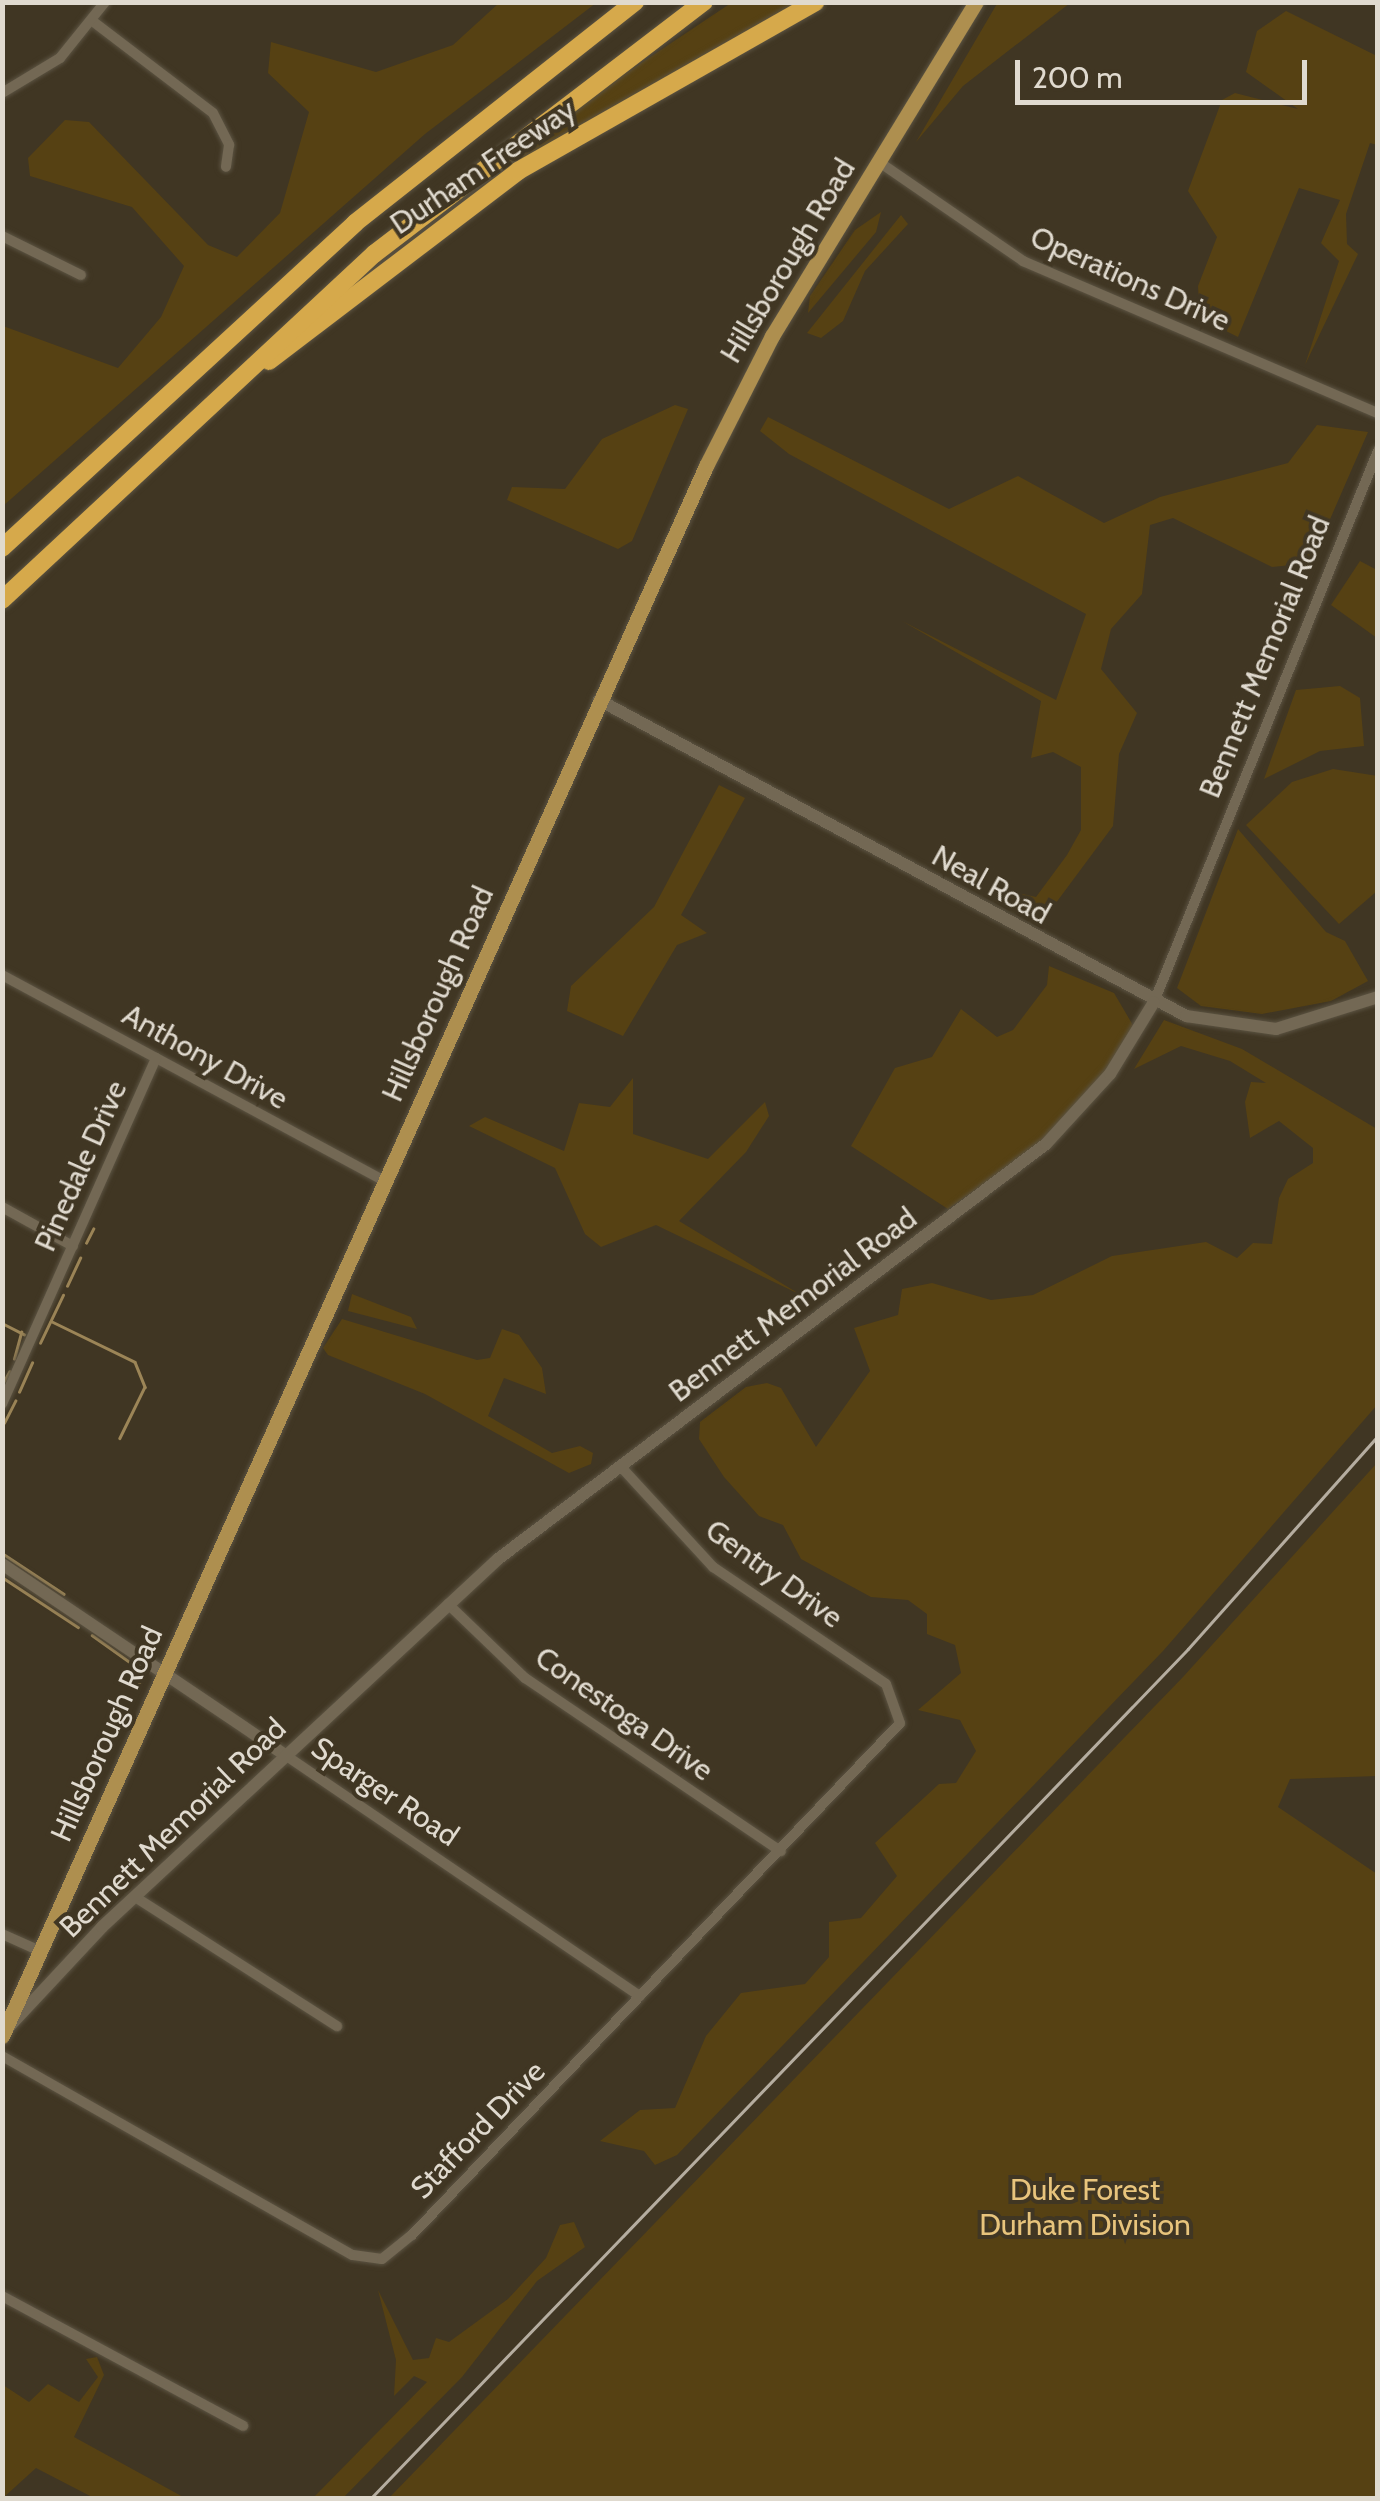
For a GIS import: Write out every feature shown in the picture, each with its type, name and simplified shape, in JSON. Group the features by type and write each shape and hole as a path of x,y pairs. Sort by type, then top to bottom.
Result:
{"highway":[{"path":"2,548 355,223 635,2"},
{"path":"2,600 203,408 468,176 704,2"},
{"name":"Durham Freeway","path":"203,408 518,172 815,2"}],"main road":[{"name":"Hillsborough Road","path":"3,2034 599,700 748,380 976,2"}],"street":[{"path":"2,93 95,23 105,2"},
{"path":"95,23 213,113 227,138 226,167"},
{"name":"Operations Drive","path":"879,162 1023,261 1378,413"},
{"path":"2,236 82,275"},
{"name":"Bennett Memorial Road","path":"3,2034 134,1896 448,1604 620,1466 1034,1154 1110,1074 1154,1002 1378,452"},
{"name":"Neal Road","path":"599,700 1154,1002 1218,1025 1276,1029 1378,997"},
{"name":"Anthony Drive","path":"2,975 384,1181"},
{"name":"Pinedale Drive","path":"2,1404 156,1058"},
{"path":"2,1207 72,1246"},
{"name":"Gentry Drive","path":"620,1466 690,1547 875,1676 901,1715"},
{"name":"Sparger Road","path":"2,1564 640,1996"},
{"name":"Conestoga Drive","path":"448,1604 525,1678 782,1851"},
{"name":"Stafford Drive","path":"2,2056 374,2260 412,2235 782,1851 901,1715"},
{"path":"134,1896 337,2026"},
{"path":"2,1934 40,1951"},
{"path":"2,2296 243,2426"}],"green space":[{"path":"998,2 1070,3 963,86 916,142"},
{"path":"499,3 596,3 425,134 3,506 3,326 118,368 161,317 184,266 132,207 30,176 28,158 65,120 89,122 208,245 237,257 280,213 309,112 268,73 271,42 376,72 453,45"},
{"path":"731,3 798,3 489,178 616,80"},
{"path":"1286,11 1377,56 1377,145 1370,143 1346,214 1347,244 1358,254 1305,365 1339,261 1321,243 1340,200 1299,188 1238,337 1200,318 1198,286 1217,237 1188,191 1222,100 1235,93 1298,109 1246,72 1257,31"},
{"path":"881,212 876,232 808,313 810,296 855,230"},
{"path":"901,215 908,224 865,271 843,321 821,338 807,333"},
{"path":"675,405 688,409 632,541 618,549 507,500 512,487 565,489 602,439"},
{"path":"768,417 949,509 1018,476 1104,523 1160,497 1288,463 1317,425 1368,432 1311,563 1272,567 1173,518 1150,525 1142,594 1111,629 1101,669 1137,713 1119,754 1113,826 1044,919 996,888 1036,897 1067,855 1081,830 1081,767 1053,752 1031,758 1041,701 902,621 1056,700 1086,614 789,454 760,431"},
{"path":"1360,561 1377,570 1377,638 1331,605"},
{"path":"1340,686 1360,698 1364,746 1320,751 1264,779 1296,690"},
{"path":"1333,769 1378,776 1377,891 1339,924 1246,825 1292,782"},
{"path":"719,785 745,798 681,915 707,933 677,945 623,1036 567,1011 571,986 654,907"},
{"path":"1238,829 1326,932 1345,941 1368,981 1331,1001 1262,1014 1201,1006 1177,988"},
{"path":"1049,966 1114,993 1134,1027 1096,1092 1036,1147 948,1209 851,1146 895,1068 932,1057 961,1009 997,1037 1013,1030 1047,985"},
{"path":"1164,1020 1242,1049 1377,1129 1377,1405 1163,1651 677,2155 655,2165 644,2151 600,2141 640,2110 675,2108 706,2036 741,1993 805,1984 829,1957 829,1922 861,1918 897,1876 875,1843 939,1784 956,1783 976,1751 960,1720 918,1710 961,1673 955,1645 927,1634 927,1614 908,1600 871,1597 801,1559 783,1525 759,1516 724,1477 699,1439 700,1422 746,1387 767,1383 781,1388 816,1447 870,1371 854,1328 898,1315 902,1289 932,1283 991,1300 1033,1295 1112,1256 1206,1242 1237,1258 1253,1243 1272,1244 1279,1198 1288,1179 1313,1163 1313,1148 1279,1121 1250,1138 1245,1102 1251,1082 1266,1083 1230,1061 1181,1046 1134,1069"},
{"path":"633,1078 633,1134 708,1159 765,1102 769,1116 746,1152 679,1221 801,1295 656,1225 601,1247 585,1234 555,1168 469,1126 485,1117 564,1151 579,1103 610,1107"},
{"path":"352,1294 411,1317 417,1329 348,1311"},
{"path":"342,1319 477,1360 490,1358 502,1329 519,1335 542,1368 546,1394 504,1378 488,1416 552,1453 580,1446 593,1453 591,1464 569,1473 425,1394 328,1355 323,1348"},
{"name":"Duke Forest Durham Division","path":"1377,1463 1377,1776 1290,1779 1278,1807 1377,1874 1377,2498 389,2498 1183,1677"},
{"path":"574,2222 585,2247 537,2281 462,2377 343,2498 313,2498 427,2382 414,2376 394,2396 396,2360 378,2290 413,2360 429,2358 436,2338 449,2342 508,2299 546,2258 560,2225"},
{"path":"97,2357 104,2375 74,2437 185,2498 94,2498 36,2468 3,2498 3,2385 29,2402 48,2384 79,2402 98,2377 86,2359"}],"waterway":[{"path":"86,1243 93,1229"},
{"path":"67,1286 80,1258"},
{"path":"40,1343 63,1295"},
{"path":"51,1321 135,1362 145,1387 120,1438"},
{"path":"2,1323 24,1334"},
{"path":"14,1359 21,1332"},
{"path":"19,1392 32,1363"},
{"path":"3,1383 9,1372"},
{"path":"4,1423 15,1401"},
{"path":"2,1553 64,1594"},
{"path":"2,1577 78,1627"},
{"path":"92,1635 134,1665 140,1685"}],"railway":[{"path":"371,2498 1188,1649 1378,1436"}]}
